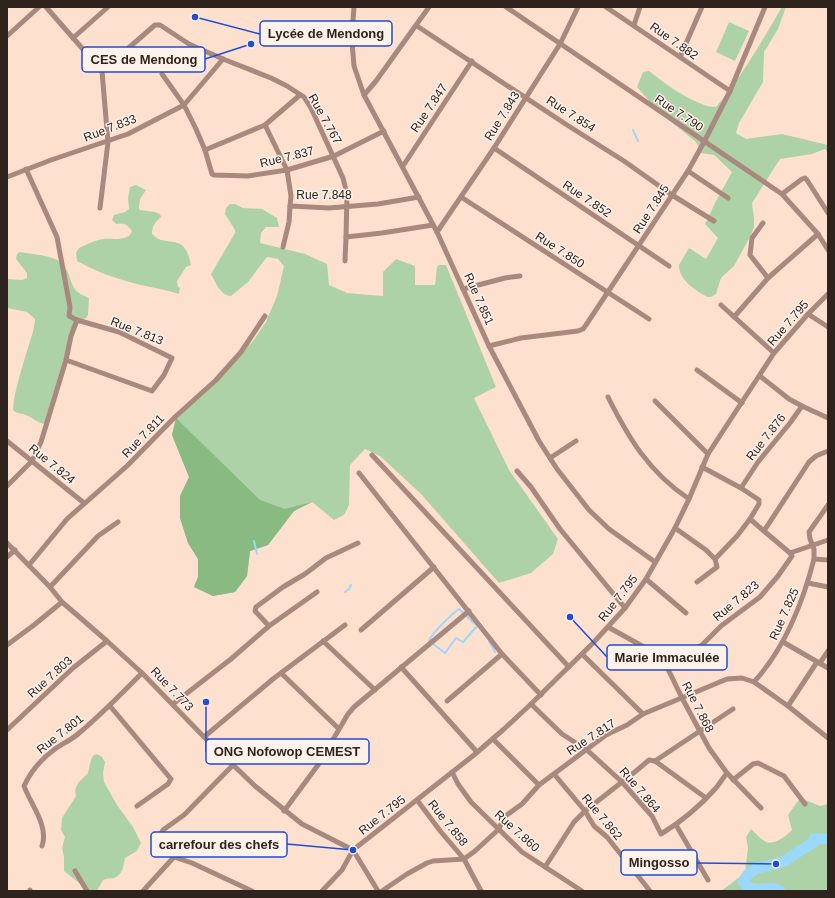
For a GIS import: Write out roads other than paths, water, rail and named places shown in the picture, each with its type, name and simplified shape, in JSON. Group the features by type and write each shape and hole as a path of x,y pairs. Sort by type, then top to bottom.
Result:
{"street":[{"path":"7,36 39,7"},
{"path":"46,7 102,71 108,142 100,208"},
{"path":"73,38 108,7"},
{"name":"Rue 7.851","path":"354,7 352,42 354,66 364,95 437,232 489,346 539,441 557,469 590,510 609,529 655,562"},
{"path":"364,95 417,26 429,7"},
{"name":"Rue 7.790","path":"506,7 782,194 818,234 828,250"},
{"name":"Rue 7.843","path":"437,232 494,148 560,44 578,7"},
{"name":"Rue 7.882","path":"606,7 730,91"},
{"path":"634,25 640,7"},
{"path":"680,57 702,7"},
{"name":"Rue 7.845","path":"489,346 521,338 578,331 583,329 688,171 730,91 765,7"},
{"name":"Rue 7.767","path":"102,71 155,25 160,24 189,44 271,78 304,97 311,108 343,178 348,206 345,260"},
{"name":"Rue 7.854","path":"417,26 619,158 672,195 714,221"},
{"name":"Rue 7.833","path":"7,177 128,134 184,105 223,59"},
{"name":"Rue 7.847","path":"403,166 472,61"},
{"path":"162,74 184,105 205,150 265,125 300,95"},
{"name":"Rue 7.848","path":"265,125 287,170 291,196 290,206 329,208 378,204 419,197"},
{"name":"Rue 7.837","path":"205,150 212,174 248,176 287,170 334,156 384,131"},
{"name":"Rue 7.852","path":"494,148 670,266"},
{"path":"7,486 32,461 41,442 66,360 71,336 77,320 69,316 70,307 57,237 26,169"},
{"path":"688,171 728,198"},
{"path":"782,194 805,178 828,213"},
{"name":"Rue 7.850","path":"460,197 649,320"},
{"path":"282,248 289,222 290,206"},
{"path":"763,223 752,238 750,255 768,278"},
{"path":"346,237 433,225"},
{"path":"734,317 768,278 818,234"},
{"path":"463,288 520,276"},
{"name":"Rue 7.795","path":"322,891 342,870 353,850 492,739 541,695 608,627 646,579 675,528 708,454 774,353 808,314 828,294"},
{"path":"721,305 774,353"},
{"path":"808,314 828,327"},
{"name":"Rue 7.811","path":"29,565 60,527 84,503 127,466 175,417 216,380 242,352 265,316"},
{"name":"Rue 7.813","path":"66,360 152,391 164,375 172,358 119,332 77,320"},
{"path":"697,370 742,402"},
{"name":"Rue 7.876","path":"742,488 758,462 802,406 789,399 760,376"},
{"path":"608,397 622,426 645,460 661,477 689,499"},
{"path":"655,401 708,454"},
{"path":"802,406 828,418"},
{"name":"Rue 7.824","path":"7,441 84,503"},
{"path":"550,458 576,441"},
{"path":"764,531 809,462 816,456 828,451"},
{"path":"372,455 569,667"},
{"path":"702,467 742,488 759,500 759,504 750,519 737,536 715,559"},
{"path":"517,471 560,530 624,608"},
{"path":"359,473 502,654 541,695"},
{"path":"828,505 809,532 814,549 814,559 828,560"},
{"path":"750,519 790,553 828,540"},
{"path":"50,587 98,536 118,522"},
{"path":"675,528 706,550 715,559 717,567 698,582"},
{"name":"Rue 7.773","path":"7,542 50,587 62,602 142,673 204,737 255,786 284,811 309,829 328,836 353,850 378,891"},
{"path":"269,626 255,611 256,607 326,558 358,543"},
{"path":"7,557 15,550"},
{"name":"Rue 7.823","path":"666,665 702,645 721,626 760,597 791,559 792,556 790,553"},
{"name":"Rue 7.825","path":"754,682 773,659 783,642 808,583 814,559"},
{"path":"361,630 434,567"},
{"path":"646,579 686,613"},
{"path":"808,583 828,587"},
{"path":"173,704 231,659 269,626 317,592"},
{"path":"7,645 62,602"},
{"path":"284,811 318,765 339,729 354,708 469,611"},
{"path":"204,737 281,673 345,626"},
{"name":"Rue 7.868","path":"608,627 644,647 666,665 709,748 733,780 761,808"},
{"name":"Rue 7.803","path":"7,730 72,668 107,641"},
{"path":"324,641 375,690"},
{"path":"783,642 828,668"},
{"path":"788,706 828,651"},
{"path":"447,701 502,654"},
{"path":"582,654 644,714"},
{"path":"402,667 477,752"},
{"name":"Rue 7.801","path":"42,846 45,835 24,786 26,781 43,759 54,749 76,736 110,706 142,673"},
{"path":"281,673 339,729"},
{"name":"Rue 7.817","path":"464,859 499,829 504,817 522,804 539,785 606,736 627,726 644,714 727,679 742,678 754,682 788,706 828,738"},
{"name":"Rue 7.864","path":"531,704 562,734 587,750 622,782 652,816 661,834 676,825 706,798 727,773"},
{"path":"110,706 171,779 168,784 137,806"},
{"path":"655,761 733,709"},
{"path":"492,739 539,785"},
{"path":"545,867 568,830 585,811 636,772 649,760 655,761 706,798"},
{"path":"733,780 753,764 758,764 784,776 805,804"},
{"path":"233,765 184,815 163,830 159,836 161,841 174,857 192,863 252,891"},
{"name":"Rue 7.860","path":"452,772 458,784 467,796 522,852 582,891"},
{"name":"Rue 7.862","path":"554,774 585,811 594,826 607,837 650,891"},
{"name":"Rue 7.858","path":"417,800 464,859 481,891"},
{"path":"676,825 708,880"},
{"path":"143,891 174,857"},
{"path":"382,891 421,865 434,861 464,859"},
{"path":"75,870 87,891"},
{"path":"237,891 242,886"}],"waterway":[{"path":"633,130 638,141"},
{"path":"254,541 257,554"},
{"path":"345,592 351,585"},
{"path":"475,624 459,609 447,619 429,641 445,653 456,638 463,642 477,626"},
{"path":"489,641 495,652"},
{"path":"780,891 772,888 753,889 743,882 751,871 786,860 813,843 814,839 828,839"}],"place":[{"name":"Lycée de Mendong","path":"195,17"},
{"name":"CES de Mendong","path":"251,44"},
{"name":"Marie Immaculée","path":"570,617"},
{"name":"ONG Nofowop CEMEST","path":"206,702"},
{"name":"carrefour des chefs","path":"353,850"},
{"name":"Mingosso","path":"776,864"}]}
